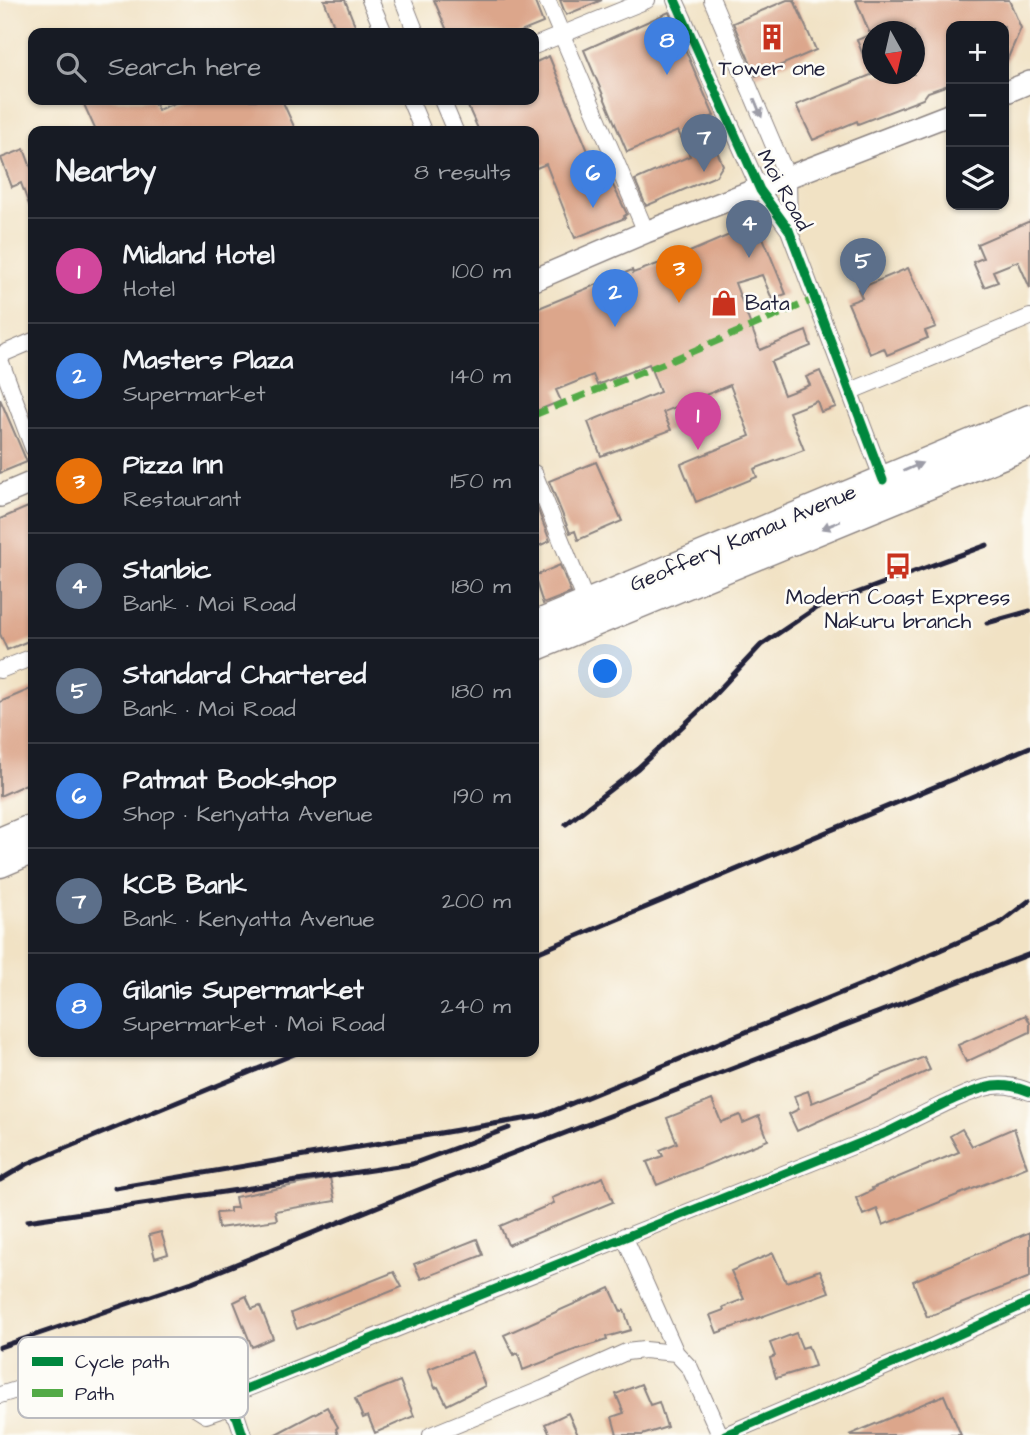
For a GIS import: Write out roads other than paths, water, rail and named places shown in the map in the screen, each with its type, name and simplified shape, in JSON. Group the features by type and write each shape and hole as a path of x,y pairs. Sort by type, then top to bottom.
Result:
{"highway":[{"name":"Geoffery Kamau Avenue","path":"539,624 1030,419"},
{"name":"Geoffery Kamau Avenue","path":"539,645 1030,443"},
{"path":"0,842 28,830"},
{"path":"0,863 28,851"}],"street":[{"path":"370,0 382,28"},
{"path":"403,0 410,28"},
{"path":"547,0 646,232"},
{"path":"539,45 647,0"},
{"name":"Moi Road","path":"675,0 760,190 789,230 883,480"},
{"name":"Moi Road","path":"712,0 788,179 789,230"},
{"path":"1009,91 1030,82"},
{"path":"412,105 420,124 441,105"},
{"path":"444,105 452,126"},
{"path":"539,278 646,232 946,116"},
{"path":"851,391 1030,317"},
{"path":"0,355 28,343"},
{"path":"0,360 28,435"},
{"path":"0,496 28,484"},
{"path":"539,485 587,604"},
{"path":"0,670 28,659"},
{"path":"248,1388 432,1317 883,1134 972,1092 1003,1085 1030,1092"},
{"path":"624,1237 676,1353 690,1368 723,1435 918,1353 1030,1302"},
{"path":"432,1435 543,1390 626,1352 644,1350 676,1353"},
{"path":"0,1395 18,1389"},
{"path":"237,1418 243,1435"}],"railway":[{"path":"566,824 638,768 702,708 761,645 816,608 987,545"},
{"path":"987,623 1030,611"},
{"path":"539,952 1030,747"},
{"path":"115,1188 541,1116 870,981 999,924 1030,900"},
{"path":"30,1337 192,1282 433,1184 1030,954"},
{"path":"0,1180 27,1164 287,1057"},
{"path":"27,1221 412,1164 509,1128"},
{"path":"0,1347 18,1341"}],"place":[{"name":"Tower one","path":"772,37"},
{"name":"Gilanis Supermarket","path":"667,75"},
{"name":"KCB Bank","path":"704,172"},
{"name":"Patmat Bookshop","path":"593,208"},
{"name":"Stanbic","path":"749,258"},
{"name":"Standard Chartered","path":"863,296"},
{"name":"Pizza Inn","path":"679,303"},
{"name":"Bata","path":"724,303"},
{"name":"Masters Plaza","path":"615,327"},
{"name":"Midland Hotel","path":"698,450"},
{"name":"Modern Coast Express Nakuru branch","path":"898,566"}]}
